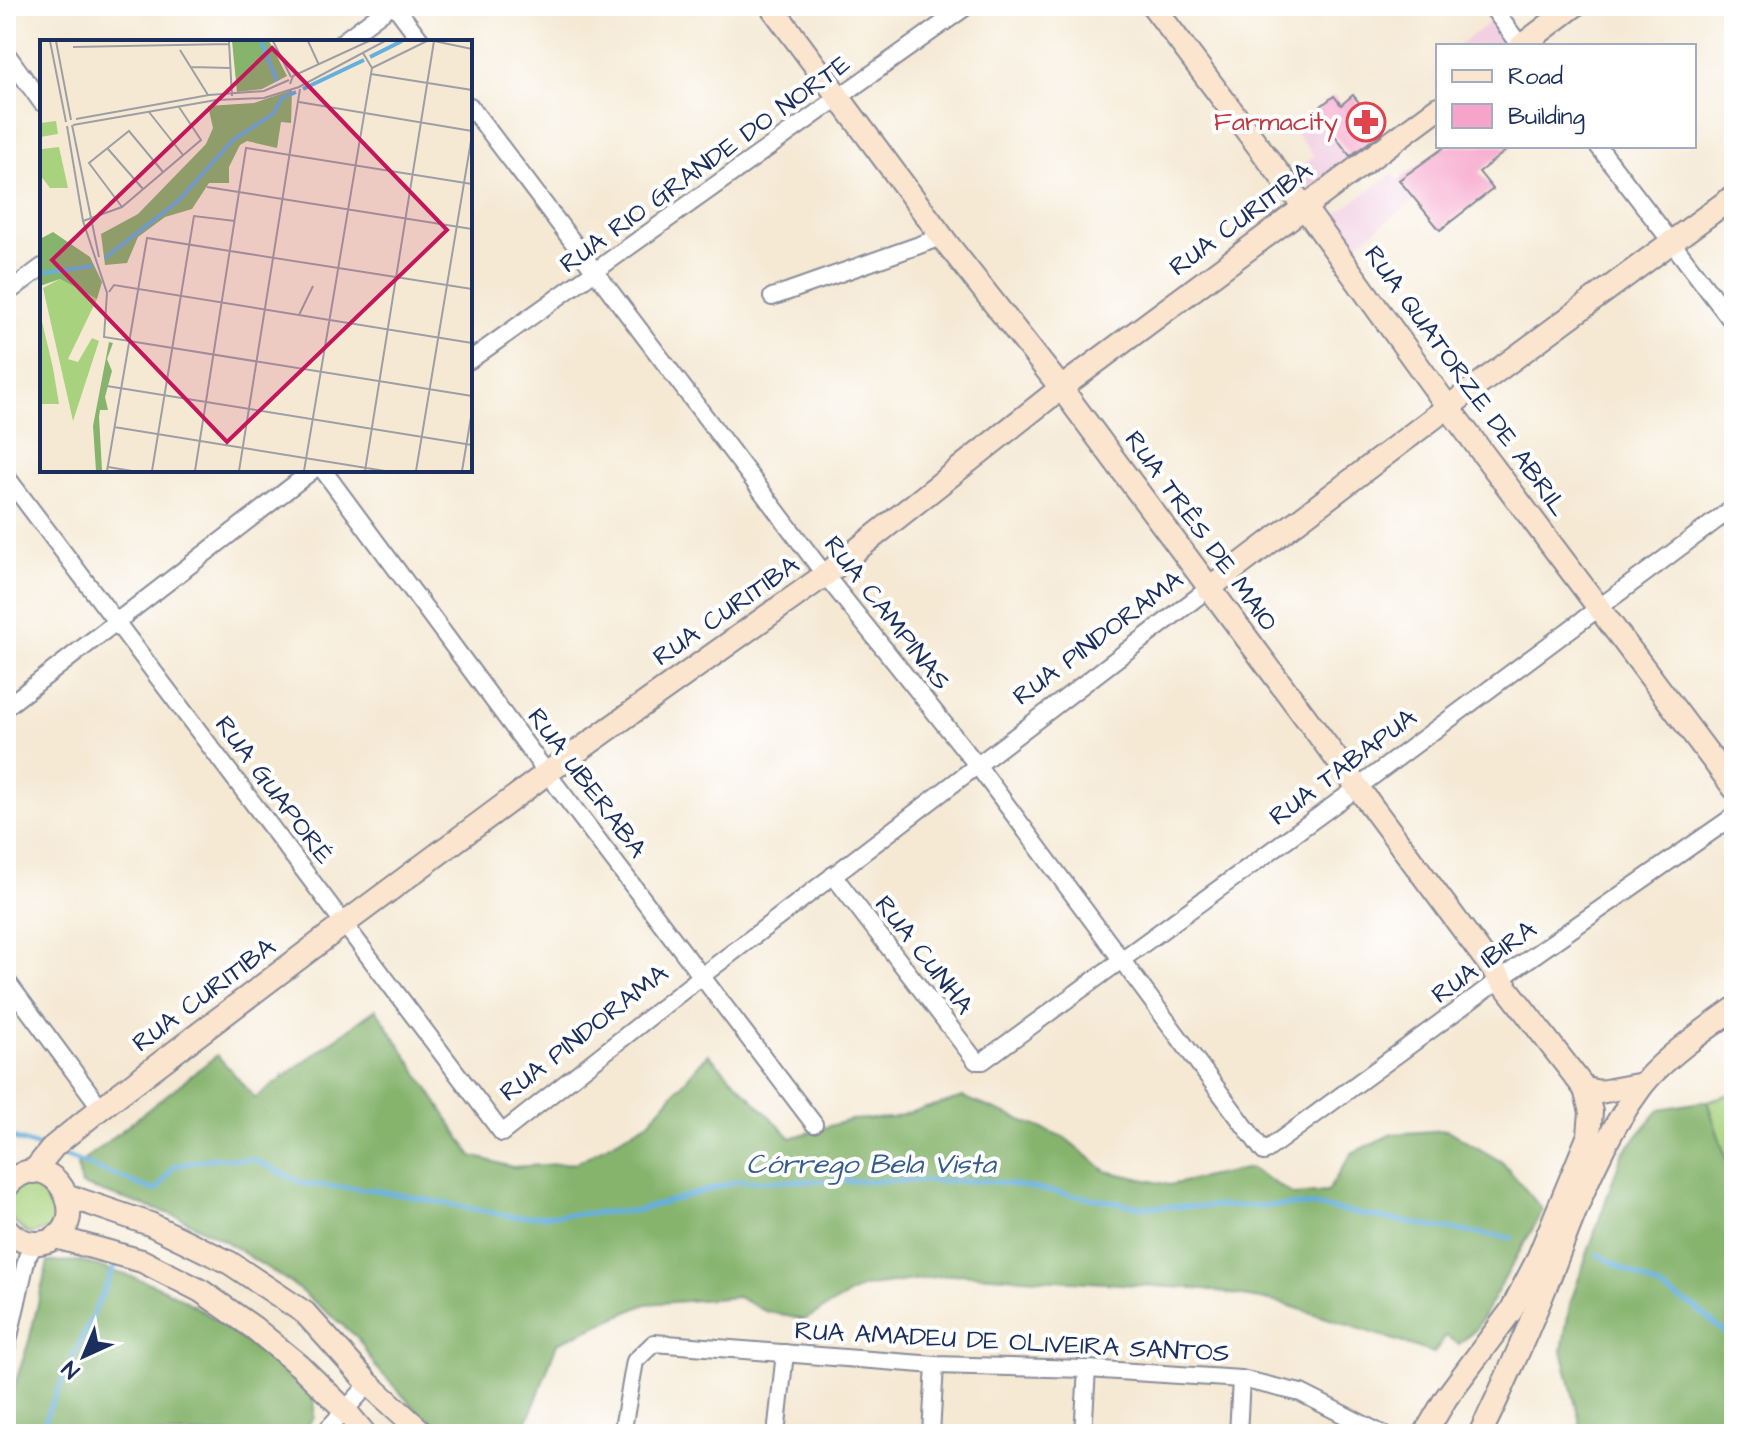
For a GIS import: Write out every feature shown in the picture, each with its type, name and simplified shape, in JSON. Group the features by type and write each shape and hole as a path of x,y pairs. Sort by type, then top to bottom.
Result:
{"street":[{"path":"345,40 393,6 420,40"},
{"name":"RUA TRÊS DE MAIO","path":"771,6 1585,1089"},
{"name":"RUA RIO GRANDE DO NORTE","path":"472,359 967,6"},
{"name":"RUA QUATORZE DE ABRIL","path":"1153,6 1734,788"},
{"path":"1491,6 1520,44"},
{"path":"1524,44 1574,6"},
{"path":"6,53 40,100"},
{"name":"RUA CAMPINAS","path":"472,109 825,575 977,765 1264,1152"},
{"name":"RUA CURITIBA","path":"8,1182 43,1168 54,1146 101,1108 547,773 825,575 1061,388 1436,109"},
{"path":"1600,148 1734,324"},
{"name":"RUA PINDORAMA","path":"502,1133 703,975 1208,589 1734,196"},
{"path":"772,297 942,237"},
{"path":"6,294 40,268"},
{"path":"6,707 310,472"},
{"name":"RUA UBERABA","path":"324,472 547,773 814,1124"},
{"name":"RUA GUAPORÉ","path":"6,476 502,1133"},
{"name":"RUA TABAPUA","path":"979,1062 1357,788 1597,606 1734,507"},
{"name":"RUA IBIRA","path":"1264,1152 1500,979 1734,816"},
{"name":"RUA CUNHA","path":"833,875 979,1062"},
{"path":"6,980 101,1108"},
{"path":"1480,1434 1516,1361 1590,1174 1614,1128 1643,1084 1701,1033 1734,1009"},
{"path":"1425,1434 1446,1398 1511,1311 1537,1261 1591,1123 1585,1089 1600,1092 1643,1084"},
{"path":"6,1350 29,1241 69,1219 71,1208 64,1188 43,1168"},
{"path":"68,1196 150,1224 230,1263 305,1313 369,1384 424,1434"},
{"path":"29,1241 142,1261 201,1291 254,1328 300,1366 365,1434"},
{"name":"RUA AMADEU DE OLIVEIRA SANTOS","path":"622,1434 635,1361 654,1343 935,1365 1087,1369 1241,1379 1301,1393 1382,1434"},
{"path":"776,1434 785,1353"},
{"path":"931,1434 935,1365"},
{"path":"1083,1434 1087,1369"},
{"path":"1238,1434 1241,1379"},
{"path":"323,1434 369,1384"}],"shaded area":[{"path":"1491,21 1508,44 1461,44"},
{"path":"1314,112 1356,166 1316,196 1297,171 1314,156 1293,130"},
{"path":"1393,173 1414,201 1348,250 1330,226 1332,217"}],"green space":[{"path":"376,1009 472,1156 512,1167 576,1163 649,1122 708,1054 791,1138 849,1120 892,1118 963,1097 1064,1137 1106,1171 1169,1185 1250,1168 1294,1195 1327,1192 1352,1153 1392,1134 1447,1130 1502,1162 1543,1210 1476,1329 1459,1344 1445,1336 1434,1353 1281,1303 1205,1289 957,1274 863,1287 804,1320 765,1311 738,1297 646,1304 557,1343 520,1434 445,1434 422,1416 375,1366 357,1337 291,1283 225,1241 179,1217 82,1185 77,1166 217,1055 255,1098"},
{"path":"1734,1093 1734,1184 1707,1101"},
{"path":"1707,1101 1734,1182 1734,1434 1583,1434 1562,1351 1570,1304 1622,1154 1660,1109"},
{"path":"41,1180 63,1203 54,1228 29,1234 12,1219 9,1202 17,1187"},
{"path":"81,1261 152,1284 215,1320 314,1398 314,1417 300,1434 6,1434 6,1412 29,1341 48,1262"}],"building":[{"path":"1353,95 1383,132 1350,156 1316,110 1334,96 1341,105"},
{"path":"1443,148 1509,148 1479,172 1493,189 1440,230 1399,180"}],"waterway":[{"path":"6,1136 43,1148"},
{"name":"Córrego Bela Vista","path":"56,1153 156,1191 174,1166 213,1158 255,1160 304,1184 375,1190 516,1217 635,1211 739,1181 991,1181 1142,1207 1309,1205 1512,1238"},
{"name":"Córrego Bela Vista","path":"1597,1254 1694,1307 1734,1340"},
{"name":"Córrego Bela Vista","path":"40,1434 117,1262"}],"place":[{"name":"Farmacity","path":"1366,122"}]}
